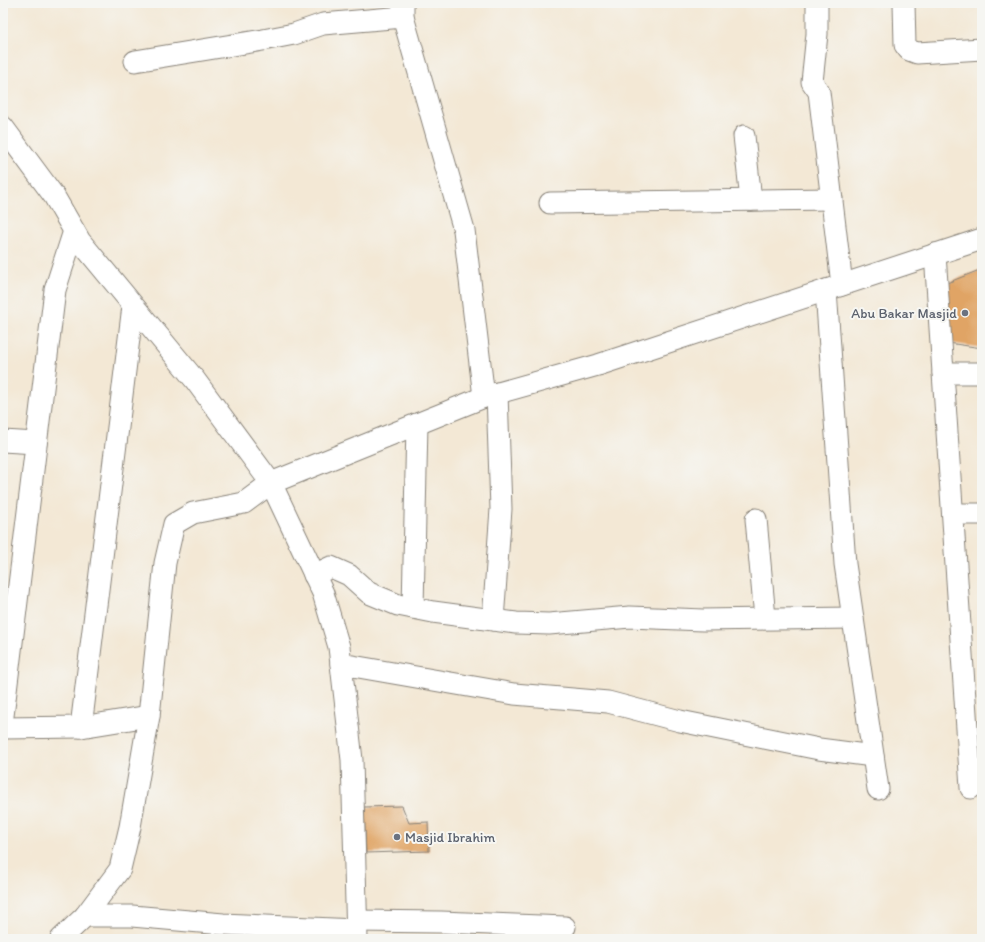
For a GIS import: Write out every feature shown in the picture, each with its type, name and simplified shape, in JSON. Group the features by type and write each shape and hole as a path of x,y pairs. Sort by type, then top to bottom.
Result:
{"street":[{"path":"817,3 817,34 812,82 819,92 832,199 845,564 878,789"},
{"path":"904,3 905,45 909,50 917,53 982,48"},
{"path":"135,61 294,34 323,24 406,7 464,230 491,395 501,509 493,620"},
{"path":"3,127 54,196 80,241 195,380 271,483 323,593 339,647 352,760 356,930"},
{"path":"744,136 751,200"},
{"path":"550,203 832,199"},
{"path":"3,716 55,290 74,231"},
{"path":"61,939 85,916 120,869 130,826 149,716 165,563 174,524 194,513 244,503 271,483 491,395 598,365 982,239"},
{"path":"935,254 971,788"},
{"path":"81,727 134,306"},
{"path":"943,373 982,373"},
{"path":"413,608 417,424"},
{"path":"3,441 36,443"},
{"path":"953,514 982,514"},
{"path":"756,519 765,618"},
{"path":"314,575 332,567 349,575 369,593 398,605 433,612 493,620 550,624 630,617 703,620 853,618"},
{"path":"341,664 514,694 608,702 680,721 819,750 873,756"},
{"path":"3,728 81,727 149,716"},
{"path":"85,916 132,916 223,924 356,930 441,922 565,927"}],"building":[{"name":"Abu Bakar Masjid","path":"982,269 982,348 948,343 947,283"},
{"name":"Masjid Ibrahim","path":"402,806 409,823 428,822 429,851 366,853 364,807"}],"place":[{"name":"Abu Bakar Masjid","path":"965,313"},
{"name":"Masjid Ibrahim","path":"397,837"}]}
